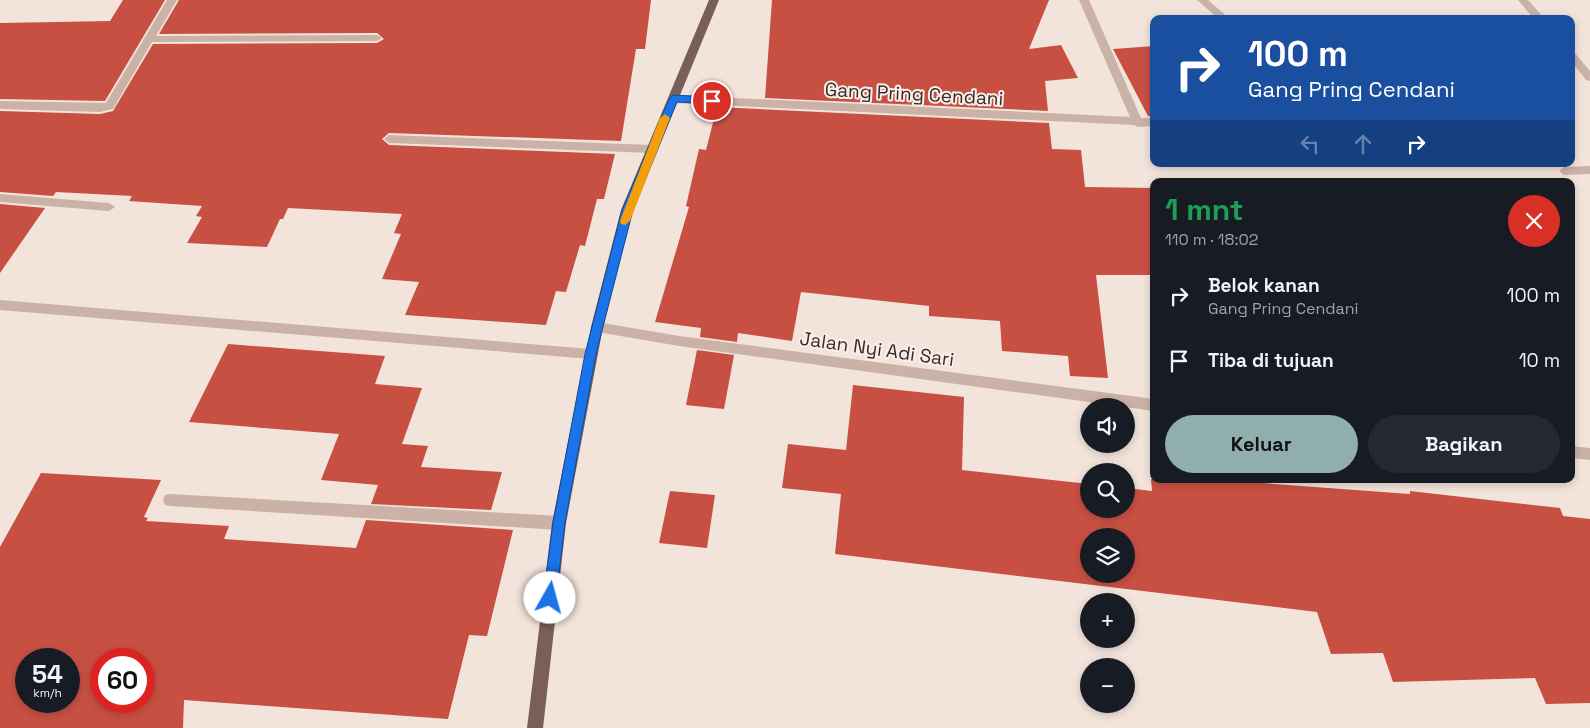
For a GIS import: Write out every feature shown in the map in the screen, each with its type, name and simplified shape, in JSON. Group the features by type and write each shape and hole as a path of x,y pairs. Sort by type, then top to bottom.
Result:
{"main road":[{"path":"535,728 559,523 590,354 628,210 651,149 714,0"}],"street":[{"path":"0,105 100,108 109,106 172,0"},
{"path":"1084,0 1138,123"},
{"path":"1202,0 1220,15"},
{"path":"1523,0 1536,15"},
{"path":"149,39 377,38"},
{"path":"1575,59 1590,78"},
{"name":"Gang Pring Cendani","path":"673,99 1150,122"},
{"path":"389,139 651,149"},
{"path":"1564,171 1590,170"},
{"path":"0,198 109,207"},
{"path":"0,305 590,354"},
{"name":"Jalan Nyi Adi Sari","path":"597,327 698,344 1150,404"},
{"path":"1575,452 1590,454"},
{"path":"170,500 559,523"}],"building":[{"path":"123,0 165,0 105,101 0,99 0,23 110,21"},
{"path":"179,0 651,0 645,49 636,49 621,141 389,133 382,139 389,145 615,154 604,199 597,199 585,246 580,245 566,292 556,291 546,325 405,315 419,282 382,279 401,234 394,233 402,214 288,208 283,219 280,219 267,247 187,243 202,217 196,216 202,206 129,201 132,196 56,192 53,196 0,192 0,111 100,114 113,111 153,44 377,43 384,39 377,33 159,34"},
{"path":"772,0 1049,0 1029,49 1061,45 1078,78 1045,81 1048,111 765,98"},
{"path":"1150,46 1150,116 1148,116 1113,49"},
{"path":"717,107 1049,123 1052,149 1081,150 1085,187 1150,188 1150,275 1096,275 1108,378 1070,376 1068,356 1002,351 1000,321 929,316 929,306 801,292 792,341 738,333 737,342 700,337 701,328 655,322 689,207 686,206 699,149 706,150"},
{"path":"0,204 45,208 0,273"},
{"path":"228,344 385,356 375,384 422,388 402,444 428,446 421,467 502,472 491,510 371,504 378,485 321,480 339,434 189,422"},
{"path":"697,350 734,355 724,409 686,405"},
{"path":"853,385 964,397 962,470 1080,483 1080,518 1135,518 1135,489 1152,491 1151,483 1261,483 1410,494 1410,491 1560,508 1563,516 1590,519 1590,703 1546,704 1535,678 1393,682 1383,653 1331,654 1317,612 835,554 841,494 782,488 788,444 846,450"},
{"path":"41,473 161,480 144,517 148,518 146,521 229,526 224,539 356,548 366,520 513,530 487,636 469,635 448,719 184,700 183,728 0,728 0,547"},
{"path":"670,491 715,495 707,548 659,543"}],"slow traffic":[{"path":"625,221 645,164 665,118"}],"route":[{"path":"550,598 559,523 590,354 628,210 651,149 673,99 712,101"}]}
